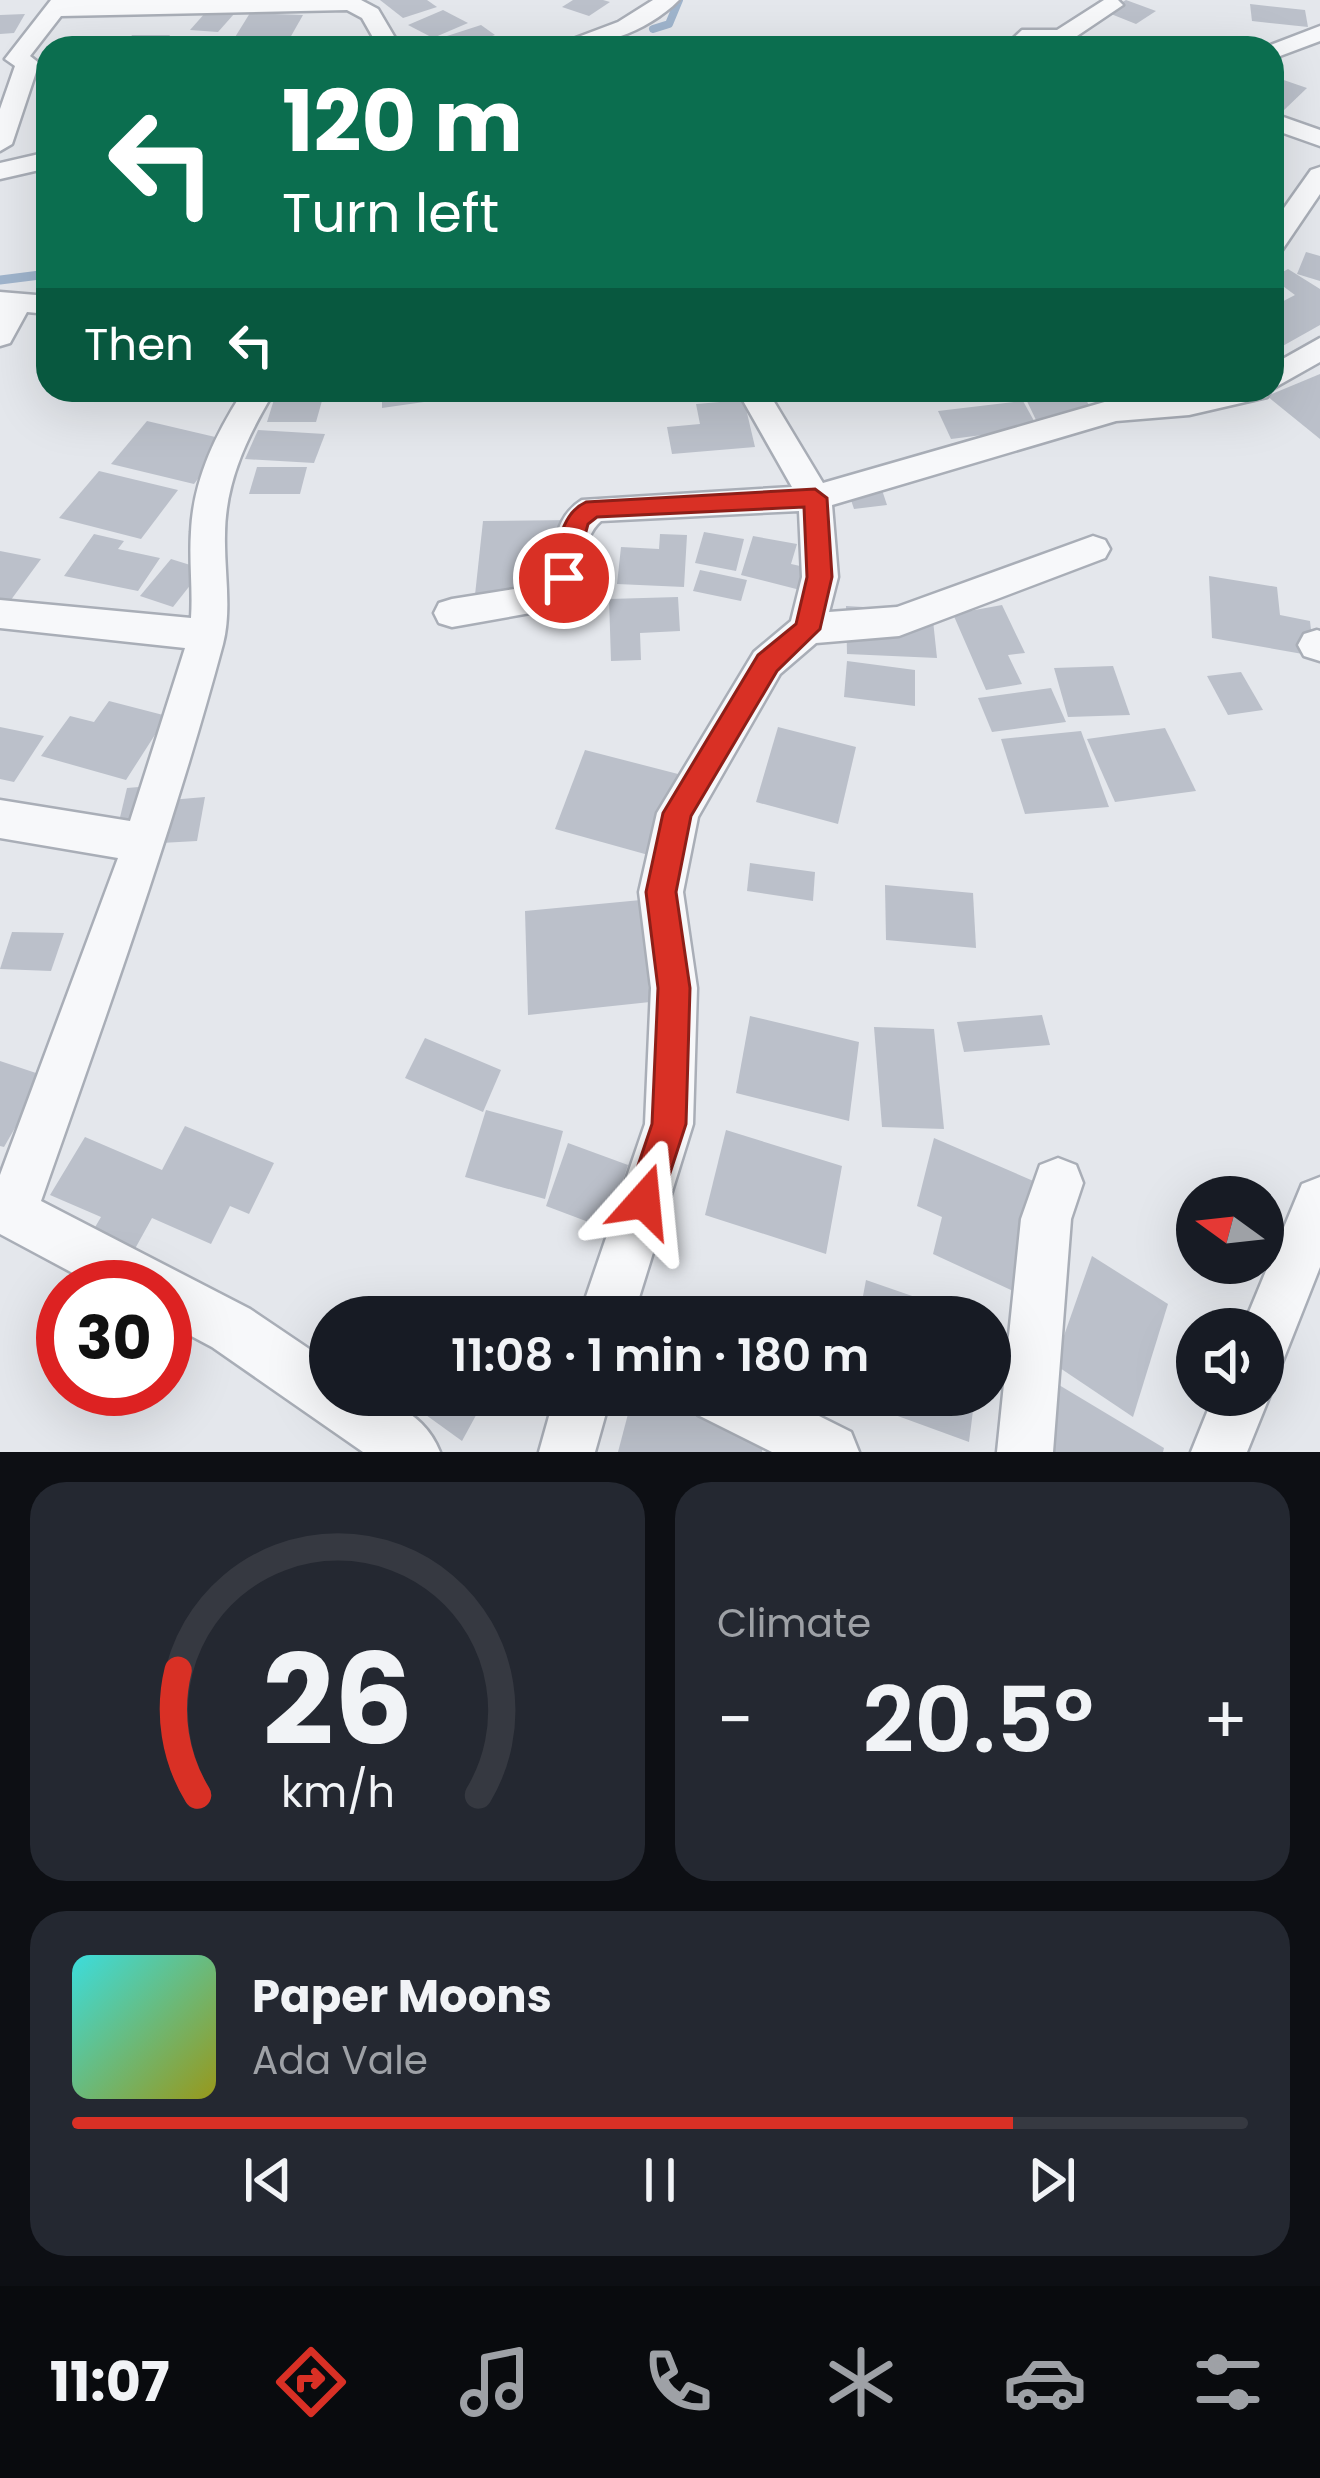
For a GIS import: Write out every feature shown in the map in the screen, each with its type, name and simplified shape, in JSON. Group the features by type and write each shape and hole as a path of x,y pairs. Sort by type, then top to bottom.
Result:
{"street":[{"path":"615,0 637,27"},
{"path":"604,36 637,27 668,0"},
{"path":"8,59 57,5 333,1 351,3 370,14 383,36"},
{"path":"1062,36 1112,5"},
{"path":"1284,47 1320,33"},
{"path":"0,144 28,63 8,59"},
{"path":"1284,125 1320,139"},
{"path":"0,170 36,162"},
{"path":"1284,207 1320,175"},
{"path":"0,336 22,303"},
{"path":"1284,371 1320,347"},
{"path":"101,1260 6,1210 145,843 207,635 207,526 214,484 252,402"},
{"path":"759,402 815,498 820,577 807,629"},
{"path":"452,613 551,597 564,578 577,523 594,508 815,498 1120,402"},
{"path":"1158,402 1199,402"},
{"path":"613,1296 669,1124 674,988 661,892 678,813 767,663 807,629 899,621 1093,549"},
{"path":"0,614 207,635"},
{"path":"0,819 145,843"},
{"path":"1025,1452 1046,1219 1058,1183"},
{"path":"1277,1308 1320,1202"},
{"path":"192,1308 231,1328 412,1452"},
{"path":"567,1452 577,1416"},
{"path":"760,1416 831,1452"},
{"path":"1220,1452 1234,1416"}],"building":[{"path":"380,0 427,0 437,7 403,18"},
{"path":"573,0 610,2 589,16 562,7"},
{"path":"1126,0 1156,11 1136,24 1106,12"},
{"path":"1250,4 1305,10 1308,27 1252,21"},
{"path":"443,10 468,23 438,36 408,25"},
{"path":"206,12 234,14 218,32 190,30"},
{"path":"250,13 303,15 291,36 236,36"},
{"path":"25,14 14,33 0,34 0,15"},
{"path":"481,25 495,35 492,36 447,36"},
{"path":"1284,80 1307,88 1284,110"},
{"path":"1306,252 1320,256 1320,281 1297,274"},
{"path":"1288,269 1320,289 1320,325 1284,345 1284,301 1295,295 1284,287"},
{"path":"1320,374 1320,439 1274,402 1284,402 1284,389"},
{"path":"273,402 322,402 316,422 267,422"},
{"path":"382,402 424,402 382,408"},
{"path":"744,402 755,447 672,454 667,427 700,424 696,404"},
{"path":"1024,402 1038,428 951,439 938,411"},
{"path":"1027,402 1087,402 1096,415 1036,420"},
{"path":"147,421 228,440 194,484 111,464"},
{"path":"258,430 325,434 314,463 245,459"},
{"path":"257,467 307,467 300,494 249,494"},
{"path":"99,471 178,490 141,539 59,518"},
{"path":"882,490 887,505 854,509 849,494"},
{"path":"575,520 572,594 475,595 483,521"},
{"path":"704,532 744,539 736,571 695,563"},
{"path":"94,534 124,541 118,549 160,558 138,591 64,576"},
{"path":"660,534 687,535 684,587 617,584 621,547 659,549"},
{"path":"753,536 797,544 791,564 814,569 808,592 741,575"},
{"path":"0,551 41,559 5,608 0,607"},
{"path":"171,559 203,569 173,607 140,596"},
{"path":"700,570 747,580 741,601 693,591"},
{"path":"1209,576 1277,587 1280,615 1310,621 1314,656 1212,638"},
{"path":"678,597 680,631 640,633 641,660 611,661 609,599"},
{"path":"1002,605 1025,653 1008,655 1022,684 986,690 953,614"},
{"path":"846,606 932,611 937,658 847,654"},
{"path":"847,661 915,670 915,706 844,697"},
{"path":"1113,666 1130,715 1068,717 1054,668"},
{"path":"1241,672 1263,710 1228,715 1207,676"},
{"path":"1051,688 1066,722 992,732 978,698"},
{"path":"109,701 167,716 126,780 41,756 70,716 94,722"},
{"path":"0,727 44,736 14,782 0,779"},
{"path":"778,727 856,747 838,824 756,802"},
{"path":"1165,728 1196,791 1115,802 1087,739"},
{"path":"1081,731 1109,807 1025,814 1001,739"},
{"path":"585,750 678,774 652,856 555,829"},
{"path":"162,785 154,828 117,830 127,788"},
{"path":"205,797 197,841 161,843 170,800"},
{"path":"750,863 815,872 813,901 747,891"},
{"path":"885,885 973,893 976,948 886,940"},
{"path":"641,900 650,1002 528,1015 525,911"},
{"path":"12,932 64,933 51,971 0,969"},
{"path":"1042,1015 1050,1045 964,1052 957,1022"},
{"path":"750,1016 859,1042 849,1121 736,1093"},
{"path":"874,1027 934,1029 944,1129 882,1127"},
{"path":"425,1038 501,1070 483,1112 405,1078"},
{"path":"0,1061 45,1076 4,1147 0,1146"},
{"path":"486,1110 563,1131 545,1199 465,1177"},
{"path":"185,1126 274,1163 249,1214 230,1206 211,1244 152,1218 129,1260 115,1260 84,1246 101,1217 50,1195 85,1137 162,1170"},
{"path":"726,1130 842,1166 826,1254 705,1215"},
{"path":"934,1138 1045,1186 1024,1296 933,1254 942,1217 917,1206"},
{"path":"568,1143 628,1165 607,1229 546,1206"},
{"path":"1092,1256 1168,1304 1133,1417 1054,1364"},
{"path":"866,1280 912,1296 863,1296"},
{"path":"1059,1385 1164,1448 1163,1452 1040,1452"},
{"path":"427,1416 476,1416 462,1441"},
{"path":"627,1416 714,1416 765,1435 762,1452 618,1452"},
{"path":"898,1416 972,1416 969,1442"}],"waterway":[{"path":"653,29 669,24 679,0"},
{"path":"0,280 36,276"}],"route":[{"path":"564,578 569,541 582,514 594,508 815,498 820,577 807,629 767,663 678,813 661,892 674,988 669,1124 644,1201"}]}
